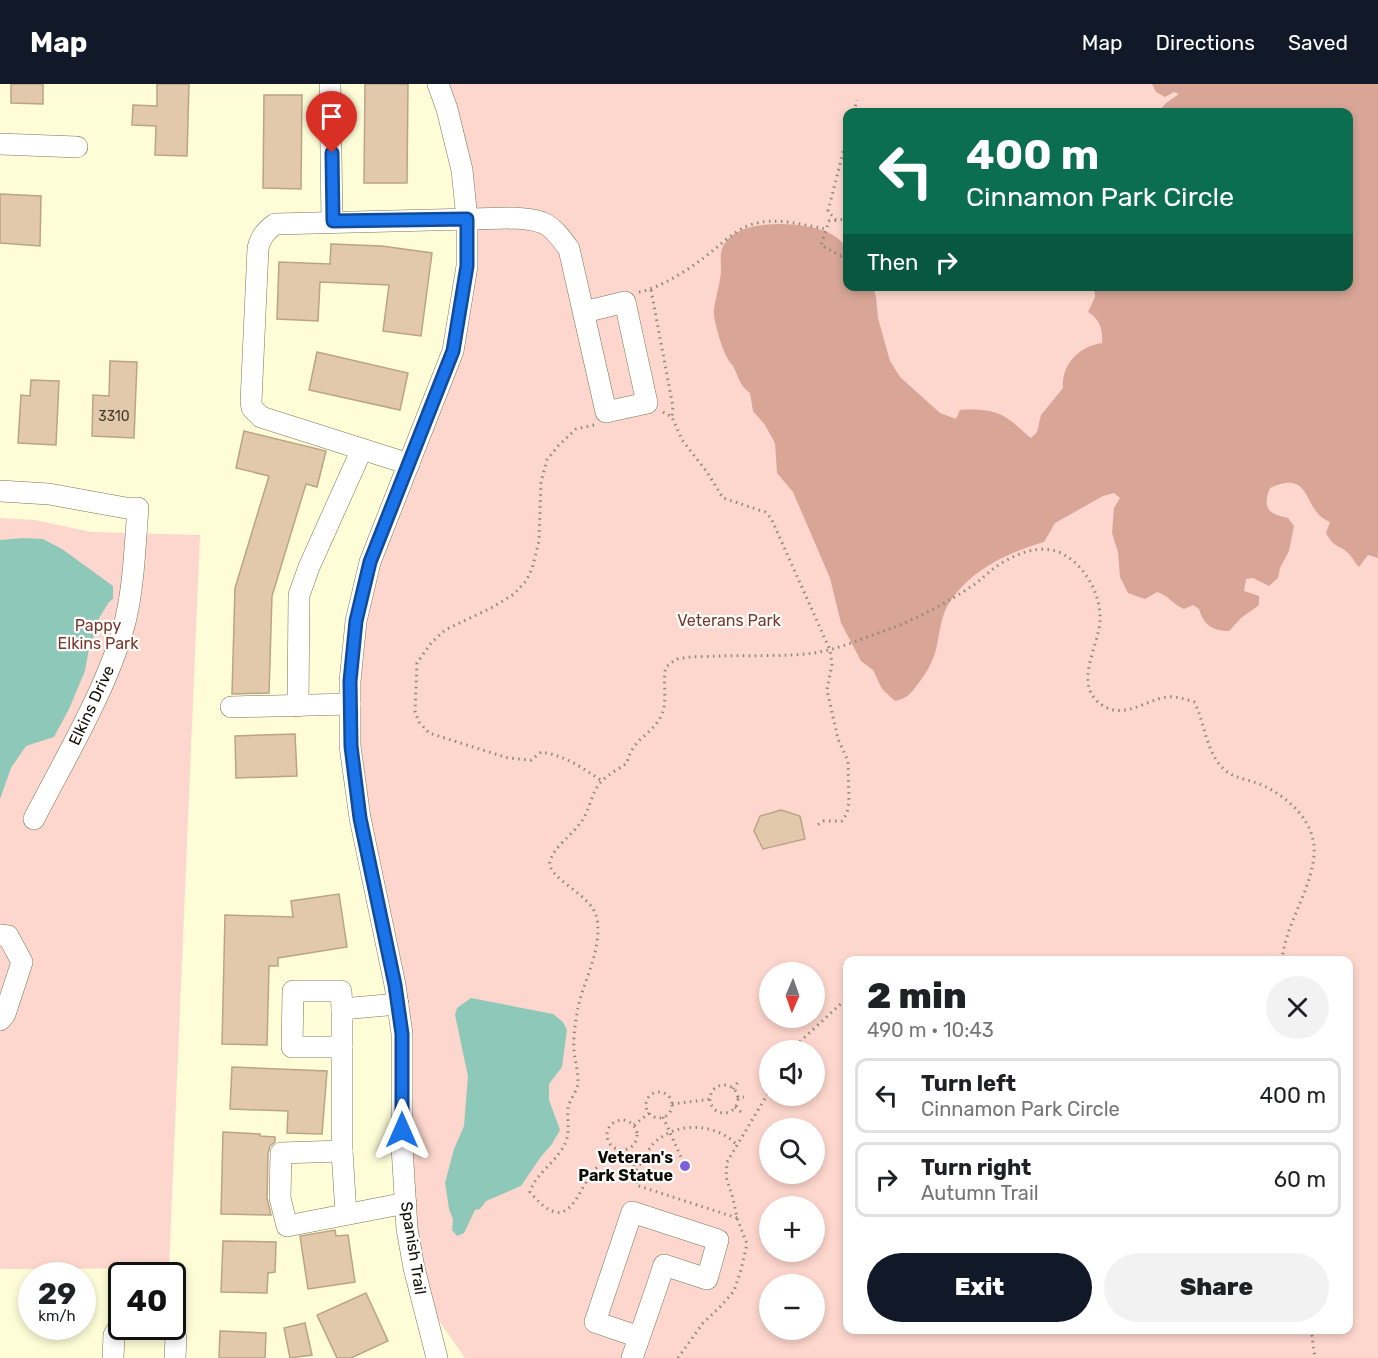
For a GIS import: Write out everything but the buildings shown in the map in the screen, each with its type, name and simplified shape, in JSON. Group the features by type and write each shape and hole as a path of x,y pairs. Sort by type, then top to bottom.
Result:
{"street":[{"path":"330,84 333,221"},
{"name":"Spanish Trail","path":"437,1358 414,1268 407,1229 402,1147 402,1034 360,818 351,746 350,681 356,621 370,562 453,351 467,266 467,219 462,170 447,109 438,84"},
{"path":"0,144 77,147"},
{"path":"409,464 261,417 252,408 258,248 260,238 265,231 275,224 333,221 537,219 555,230 569,249 606,412 647,403 625,302 582,303"},
{"path":"298,705 299,595 309,567 362,449"},
{"name":"Elkins Drive","path":"0,491 49,494 126,508 138,508 133,577 118,644 91,707 34,819"},
{"path":"231,707 350,704"},
{"path":"0,935 8,936 22,963 5,1014 0,1020"},
{"path":"342,1047 292,1047 293,992 341,991 342,1009 342,1047 342,1151 346,1214"},
{"path":"342,1009 398,1004"},
{"path":"342,1151 281,1153 280,1198 287,1226 406,1203"},
{"path":"632,1358 664,1265 706,1279 718,1240 632,1212 595,1322 639,1337"},
{"path":"113,1358 114,1340"},
{"path":"175,1358 176,1340"}],"path":[{"path":"855,108 857,100"},
{"path":"836,220 828,211 843,152"},
{"path":"843,219 829,221 822,245 841,256 843,254"},
{"path":"641,291 651,290 706,256 733,234 752,224 772,221 826,229"},
{"path":"651,290 673,407 672,417 682,440 707,472 723,498 758,509 771,518 830,650 832,664 827,690 838,740 848,761 849,802 848,813 842,821 823,822 816,826"},
{"path":"657,413 664,411 672,417"},
{"path":"598,425 576,429 547,460 541,482 539,541 532,569 526,581 514,594 493,607 445,630 431,643 417,663 415,712 419,723 429,733 464,742 508,758 531,760 541,752 553,754 581,767 602,781"},
{"path":"737,1218 636,1185 638,1176 634,1165 624,1159 614,1158 602,1162 588,1178 574,1204 562,1212 555,1212 539,1203 530,1192 533,1182 562,1150 567,1137 568,1108 579,1082 574,1032 578,1007 596,950 598,935 597,917 591,905 552,872 550,863 553,855 583,821 602,781 627,763 629,752 637,741 653,728 663,713 664,675 666,667 676,660 830,650 895,627 973,586 994,568 1020,554 1037,549 1050,549 1063,554 1085,574 1094,588 1098,604 1100,621 1089,668 1090,687 1094,697 1103,706 1129,711 1167,697 1194,702 1210,751 1220,765 1241,780 1265,786 1294,806 1304,817 1313,837 1314,855 1308,884 1289,928 1283,956"},
{"path":"802,1040 843,1002"},
{"path":"733,1089 738,1082"},
{"path":"718,1086 728,1086 733,1089 737,1098 731,1112 720,1112 712,1106 712,1090 718,1086"},
{"path":"664,1092 672,1104 669,1112 663,1117 655,1117 649,1113 645,1105 647,1098 652,1094 664,1092"},
{"path":"737,1098 744,1097"},
{"path":"672,1104 712,1099"},
{"path":"735,1107 741,1112"},
{"path":"634,1125 649,1113"},
{"path":"663,1117 685,1166"},
{"path":"626,1120 634,1125 637,1136 632,1147 622,1150 610,1145 606,1133 610,1125 626,1120"},
{"path":"636,1171 655,1142 671,1132 689,1127 710,1129 726,1136 737,1145"},
{"path":"1312,1334 1315,1358"}],"green space":[{"name":"Veterans Park","path":"435,84 1378,84 1378,1358 465,1358 421,1295 382,920 350,746 370,562 453,351 462,170"},
{"name":"Pappy Elkins Park","path":"0,518 35,520 91,532 200,535 169,1262 108,1262 108,1268 96,1268 96,1262 18,1262 18,1269 0,1269"}],"shaded area":[{"path":"1152,84 1378,84 1378,558 1368,555 1359,567 1349,554 1329,538 1326,533 1330,522 1321,517 1301,487 1294,483 1284,483 1270,488 1268,509 1288,518 1294,526 1289,551 1280,568 1278,578 1269,586 1253,578 1246,579 1244,591 1259,596 1259,605 1241,618 1229,631 1218,630 1206,623 1199,609 1193,605 1184,609 1157,592 1145,599 1128,593 1120,577 1118,552 1112,533 1114,508 1120,498 1114,493 1103,496 1055,523 1044,542 993,563 970,579 947,606 935,653 928,670 910,693 895,701 882,689 873,670 861,661 841,623 830,578 793,492 777,473 775,443 765,425 753,411 750,393 741,384 724,351 714,315 723,246 733,235 760,225 809,227 833,235 843,243 843,291 874,291 878,318 890,361 900,377 940,413 956,419 960,410 991,411 1014,423 1031,438 1037,432 1041,415 1063,388 1065,371 1069,364 1079,352 1102,343 1100,325 1088,312 1095,297 1094,291 1353,291 1353,108 1162,108 1179,94 1174,92 1165,97 1156,92"}],"water":[{"path":"43,539 62,549 113,586 113,599 98,620 99,627 90,643 85,671 54,737 26,746 11,768 0,799 0,540"},
{"path":"471,998 553,1014 563,1022 567,1030 562,1067 549,1084 549,1100 560,1130 521,1186 486,1201 480,1209 475,1210 464,1233 457,1236 452,1230 453,1219 445,1183 454,1149 464,1126 468,1076 455,1015 457,1008"}],"place":[{"name":"Veteran's Park Statue","path":"685,1166"}],"route":[{"path":"332,153 333,221 467,219 467,266 453,351 370,562 356,621 350,681 351,746 360,818 395,985 402,1034 402,1130"}]}
